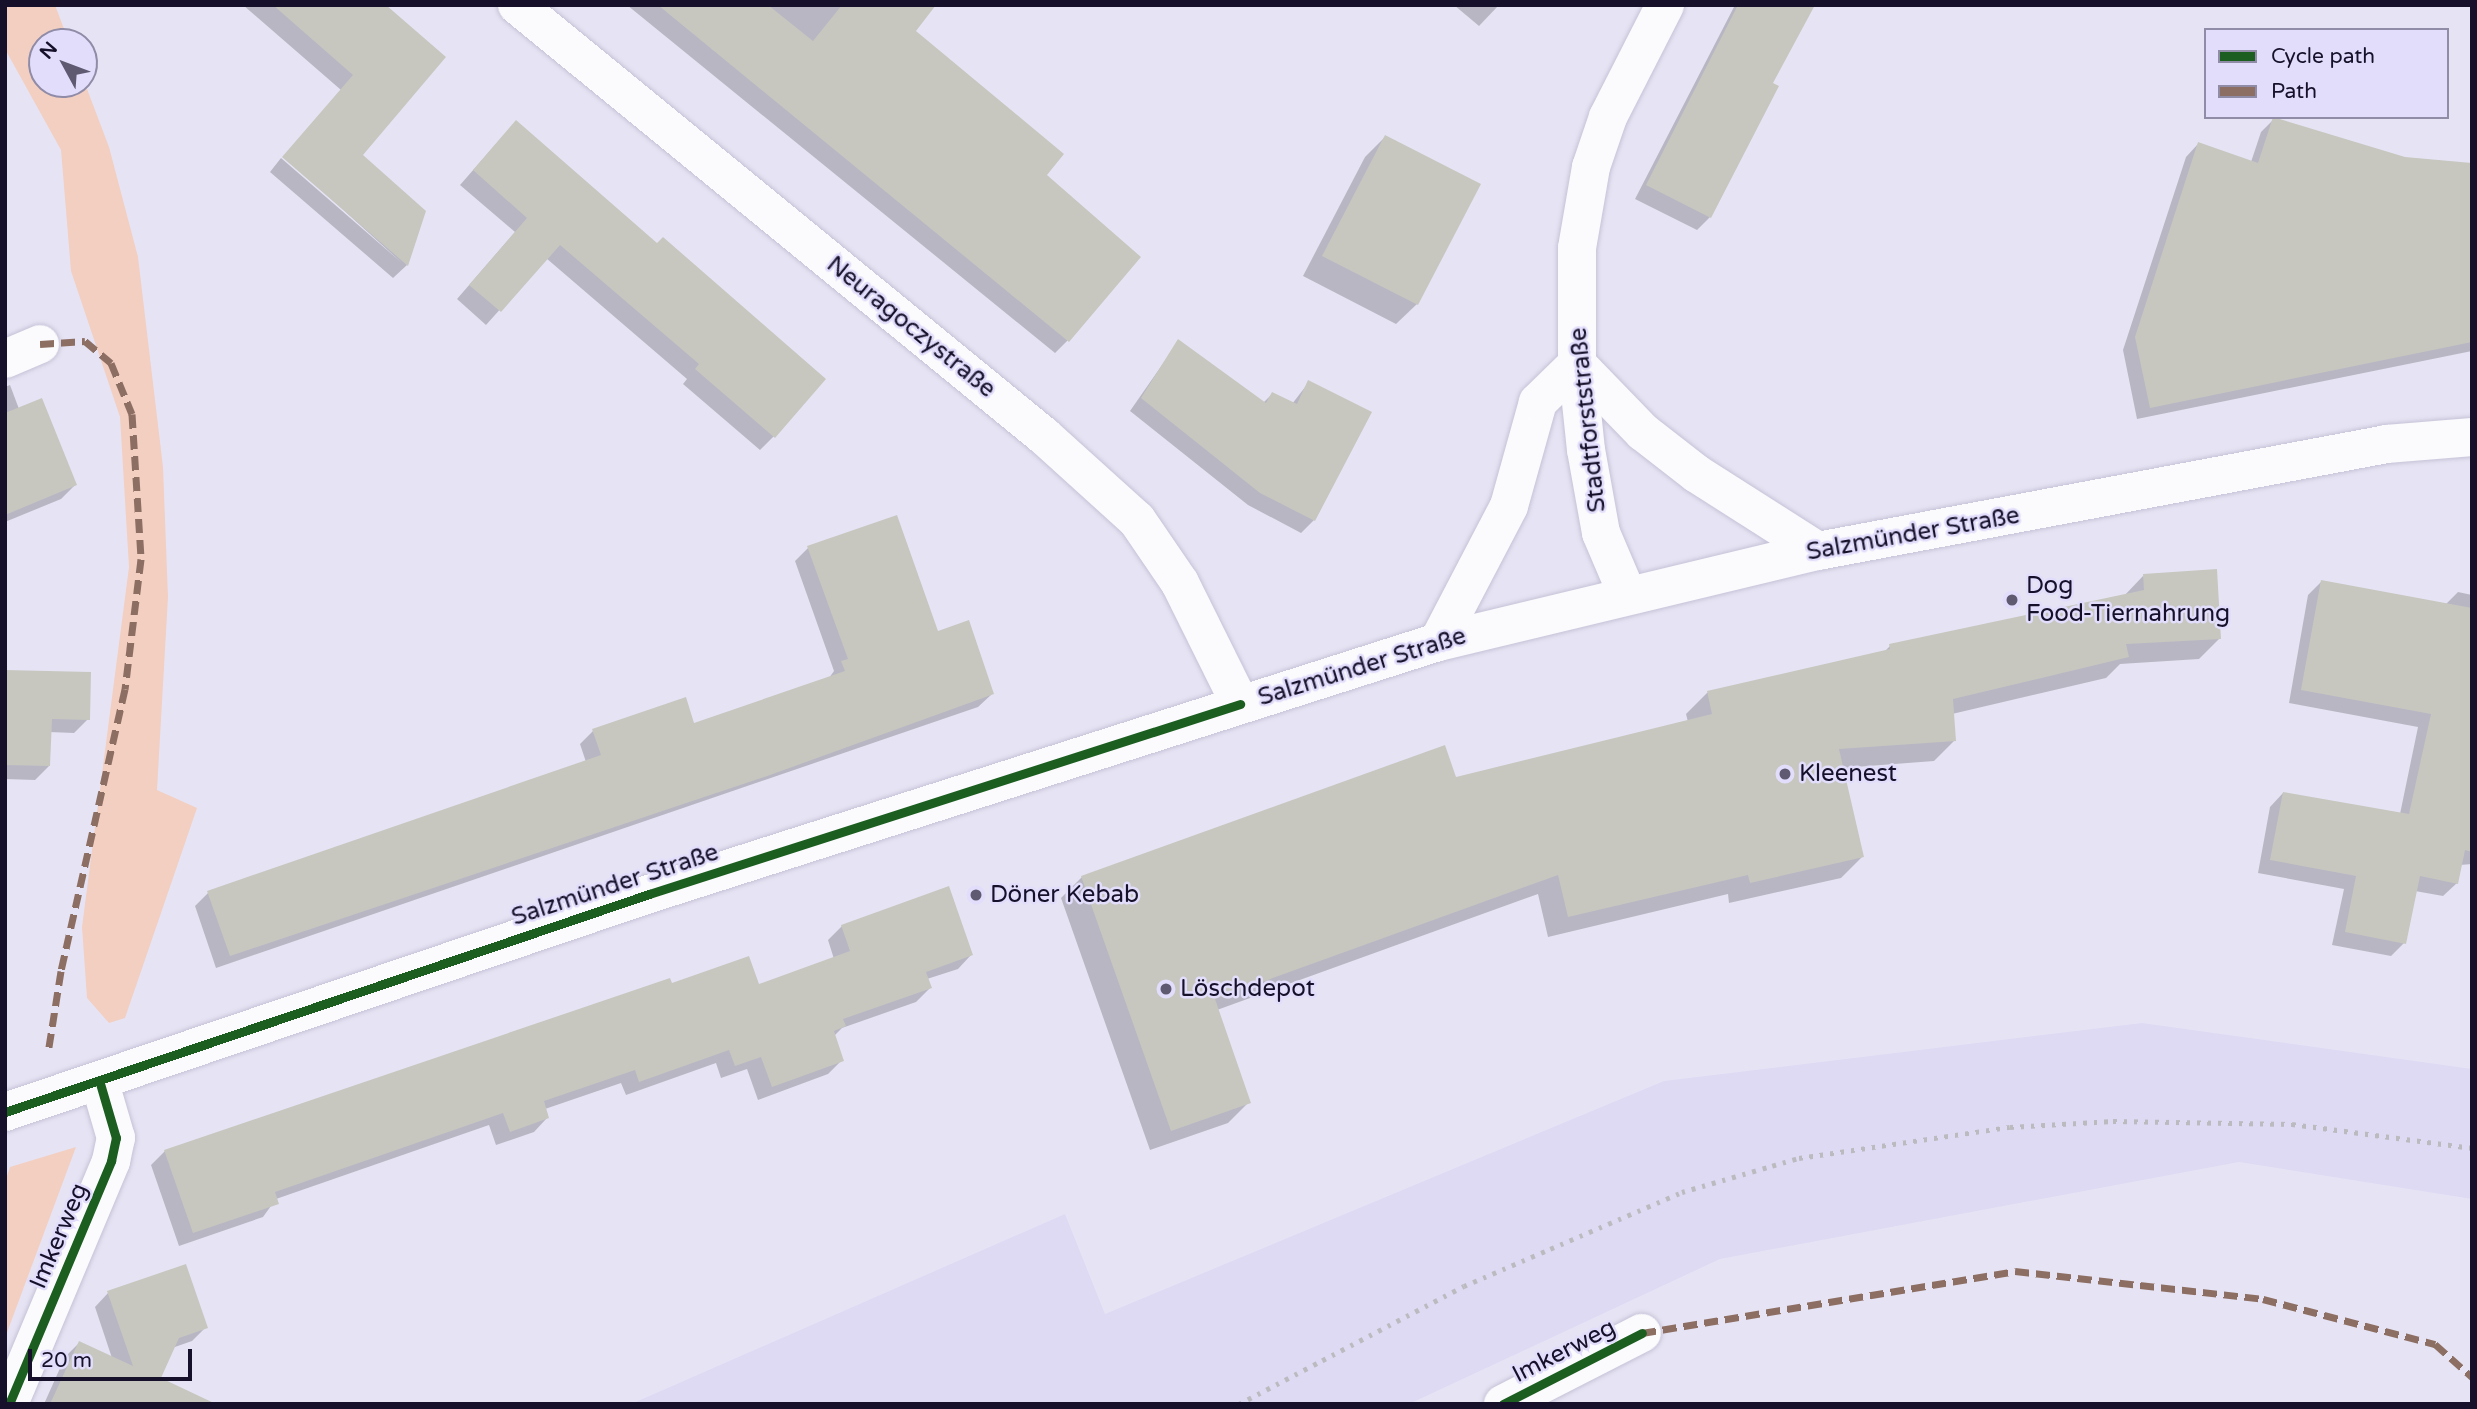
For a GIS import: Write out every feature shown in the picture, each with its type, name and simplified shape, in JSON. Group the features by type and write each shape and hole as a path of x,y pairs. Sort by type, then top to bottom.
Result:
{"main road":[{"name":"Neuragoczystraße","path":"517,5 1044,436 1138,520 1180,583 1241,704"},
{"name":"Stadtforststraße","path":"1627,594 1601,533 1577,364 1577,248 1591,167 1608,117 1665,5"},
{"path":"5,359 40,344"},
{"path":"1438,642 1509,506 1538,402 1577,364 1643,432 1697,474 1818,551"},
{"name":"Salzmünder Straße","path":"5,1112 649,894 1438,642 1627,594 1818,551 2387,444 2472,437"},
{"name":"Imkerweg","path":"9,1404 111,1161 117,1138 99,1080"},
{"name":"Imkerweg","path":"1503,1404 1642,1333"}],"shaded area":[{"path":"5,5 55,5 64,28 28,28 28,90 5,49"},
{"path":"32,98 90,98 109,147 138,257 163,467 168,597 157,790 197,808 125,1018 109,1023 87,998 82,927 129,567 120,417 71,271 61,150"},
{"path":"2142,1023 2472,1069 2472,1199 2239,1162 1720,1259 1409,1404 631,1404 1065,1214 1105,1314 1664,1081"},
{"path":"76,1147 5,1338 5,1182 10,1167"}],"building":[{"path":"273,5 386,5 446,57 363,155 426,211 408,266 282,157 353,75"},
{"path":"658,5 768,5 813,41 842,5 936,5 916,31 1064,154 1047,175 1141,257 1069,342"},
{"path":"1738,5 1815,5 1773,83 1779,86 1711,218 1646,185"},
{"path":"2272,119 2280,119 2405,157 2472,163 2472,342 2150,408 2135,337 2198,142 2258,163"},
{"path":"516,120 657,243 663,237 826,379 775,438 695,369 699,364 560,245 501,312 469,285 527,218 473,170"},
{"path":"1385,135 1481,184 1418,305 1322,256"},
{"path":"1178,339 1266,403 1272,392 1297,404 1308,380 1372,412 1315,521 1260,493 1141,398"},
{"path":"42,398 77,485 5,515 5,413"},
{"path":"897,515 938,631 969,620 994,694 770,775 230,956 207,891 601,755 592,729 686,697 694,723 845,671 841,661 848,659 807,546"},
{"path":"2217,569 2221,639 2126,644 2129,657 1953,699 1956,741 1839,749 1864,857 1750,883 1748,875 1568,917 1558,875 1215,999 1251,1103 1171,1131 1081,876 1445,745 1456,777 1712,714 1707,691 1890,649 1889,644 2144,590 2143,574"},
{"path":"2321,580 2472,608 2472,852 2465,850 2458,884 2420,876 2406,944 2345,932 2356,876 2270,860 2283,792 2409,814 2431,714 2301,690"},
{"path":"5,670 91,672 90,720 52,719 50,766 5,765"},
{"path":"949,886 973,955 926,972 932,988 843,1019 846,1026 834,1031 844,1061 772,1087 761,1057 735,1066 729,1050 639,1082 635,1070 544,1101 549,1118 510,1132 503,1113 275,1192 279,1204 193,1233 164,1150 670,978 672,983 749,956 759,984 850,951 841,925"},
{"path":"186,1264 208,1328 179,1338 161,1378 216,1404 50,1404 79,1341 133,1366 107,1291"}],"railway":[{"path":"1239,1404 1464,1286 1682,1192 1799,1158 2010,1127 2113,1121 2292,1124 2472,1148"}],"marked path":[{"path":"40,344 85,341 111,363 132,414 141,559 125,689 61,971 48,1053"},
{"path":"1642,1333 2015,1271 2263,1299 2435,1344 2472,1377"}],"cycle path":[{"path":"5,1112 649,894 1240,704"},
{"path":"9,1404 111,1161 116,1138 99,1080"},
{"path":"1503,1404 1642,1333"}],"place":[{"name":"Dog Food-Tiernahrung","path":"2012,600"},
{"name":"Kleenest","path":"1785,774"},
{"name":"Döner Kebab","path":"976,895"},
{"name":"Löschdepot","path":"1166,989"}]}
